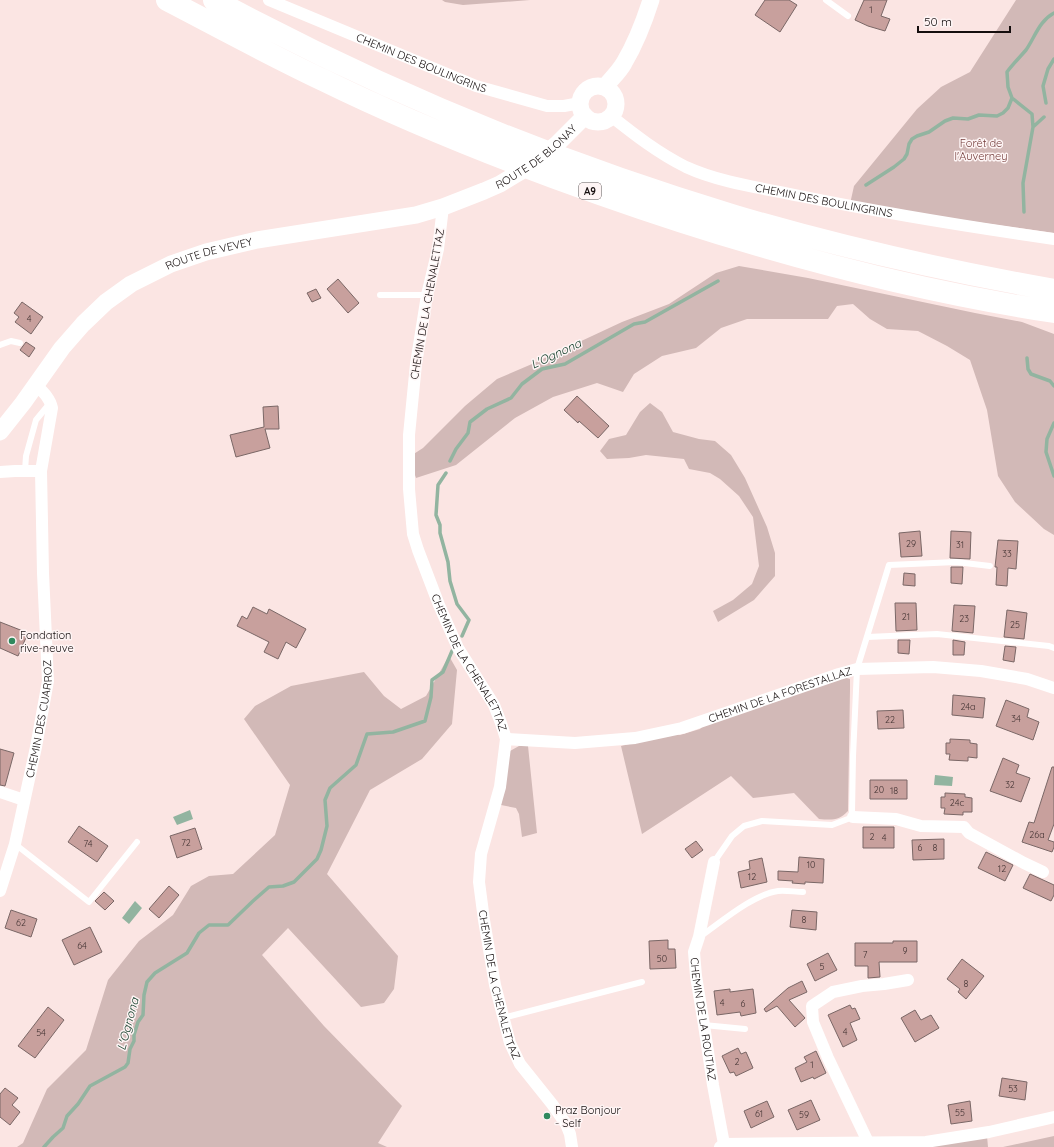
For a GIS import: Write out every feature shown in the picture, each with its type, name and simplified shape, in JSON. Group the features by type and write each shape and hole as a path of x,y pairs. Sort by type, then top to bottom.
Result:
{"highway":[{"name":"A9","path":"167,0 310,74 386,109 509,161 597,194 728,237 833,266 997,302 1054,312"},
{"name":"A9","path":"214,0 335,62 403,93 519,141 639,185 734,216 837,244 938,268 1054,290"}],"street":[{"name":"CHEMIN DES BOULINGRINS","path":"269,0 476,86 547,106 564,106 579,116"},
{"path":"605,88 624,64 634,46 644,23 651,0"},
{"path":"595,86 605,88 611,91 616,103 611,116 598,122 579,116 583,94 590,87 595,86"},
{"name":"ROUTE DE BLONAY","path":"484,191 500,184 538,160 557,144 579,116"},
{"name":"CHEMIN DES BOULINGRINS","path":"611,116 667,157 708,176 859,208 1054,240"},
{"name":"ROUTE DE VEVEY","path":"0,432 62,348 83,324 106,302 131,284 171,264 206,252 257,240 416,215 443,207 484,191"},
{"name":"CHEMIN DE LA CHENALETTAZ","path":"443,207 438,249 427,295 416,364 409,435 409,489 413,534 439,604 458,648 494,705 506,739 500,787 481,854 479,882 485,927 495,985 510,1043 520,1064 566,1124 570,1134 572,1147"},
{"path":"36,385 51,402"},
{"name":"CHEMIN DES CUARROZ","path":"0,891 15,844 36,747 48,681 43,573 41,471 52,408 51,402"},
{"path":"0,472 41,471"},
{"name":"CHEMIN DE LA FORESTALLAZ","path":"506,739 575,743 635,738 682,728 857,669 933,668 981,671 1027,679 1054,688"},
{"path":"0,792 24,800"},
{"name":"CHEMIN DE LA ROUTIAZ","path":"853,817 896,819 920,826 964,827 969,833 1043,872"},
{"name":"CHEMIN DE LA ROUTIAZ","path":"714,862 699,937 694,952 696,976 722,1145"},
{"path":"868,1142 828,1058 813,1022 812,1006 833,992 862,986 908,980"},
{"path":"722,1145 926,1142 989,1132 1054,1117"}],"lane":[{"path":"826,0 848,16"},
{"path":"380,295 427,295"},
{"path":"0,345 11,341 20,343"},
{"path":"25,471 26,456 36,420 51,402"},
{"path":"853,817 853,763 857,669 890,565 956,562 990,566"},
{"path":"867,637 937,634 1036,644 1054,648"},
{"name":"CHEMIN DE LA ROUTIAZ","path":"714,862 732,836 744,826 762,821 832,825 853,817"},
{"path":"15,844 89,902 137,842"},
{"path":"699,937 748,904 765,895 778,891 803,892"},
{"path":"503,1018 642,982"},
{"path":"704,1026 745,1029"}],"green space":[{"path":"442,0 530,0 463,5 445,2"},
{"name":"Forêt de l'Auverney","path":"1016,0 1054,0 1054,233 850,204 854,186 917,109 941,87 970,72"},
{"path":"739,266 808,278 1022,322 1054,334 1054,535 1044,529 1015,502 998,476 987,410 970,360 918,331 887,329 870,319 853,304 837,306 828,319 747,319 721,328 696,348 662,356 634,374 623,392 597,383 553,397 515,418 456,465 416,478 409,457 423,448 465,406 497,379 622,322 669,304 716,273"},
{"path":"650,403 662,412 673,432 699,439 715,441 731,455 745,478 767,527 775,553 775,576 754,600 718,622 713,611 733,600 752,584 759,566 753,517 739,496 720,479 710,473 689,469 684,459 646,455 629,458 607,459 600,451 609,439 626,435 640,412"},
{"path":"449,656 457,670 452,724 422,759 370,790 327,874 398,956 394,989 384,1003 361,1007 288,928 262,955 324,1026 402,1106 378,1143 387,1147 17,1147 23,1143 47,1089 86,1050 108,980 139,941 173,915 191,886 209,876 233,874 275,835 290,785 244,719 255,706 291,686 364,672 384,696 401,709 426,696"},
{"path":"843,677 850,679 848,811 845,814 835,819 819,819 794,793 753,798 731,776 642,834 621,746 674,734 680,735 700,729 704,725"},
{"path":"519,746 528,746 537,833 522,837 519,814 516,808 501,805 510,751"},
{"path":"987,1136 988,1147 888,1147"},
{"path":"1054,1136 1054,1147 1003,1147"}],"shaded area":[{"path":"935,775 953,777 952,786 934,785"},
{"path":"190,810 193,819 177,825 173,817"},
{"path":"135,901 142,908 129,924 122,918"}],"building":[{"path":"765,0 789,0 797,5 780,32 755,15"},
{"path":"864,0 887,0 881,16 890,19 885,31 855,20"},
{"path":"338,279 359,303 348,313 327,289"},
{"path":"316,289 321,298 312,302 307,293"},
{"path":"22,302 43,317 31,334 15,322 19,317 14,313"},
{"path":"26,342 35,348 29,357 20,350"},
{"path":"577,396 609,426 598,438 564,410"},
{"path":"278,406 279,429 265,429 270,448 236,457 230,435 264,427 263,407"},
{"path":"920,531 922,556 901,557 899,533"},
{"path":"951,531 971,532 970,559 950,558"},
{"path":"998,540 1018,541 1016,569 1008,568 1007,586 996,585 997,567 995,567"},
{"path":"951,567 963,567 962,584 951,583"},
{"path":"904,573 915,574 915,586 903,585"},
{"path":"895,603 916,603 917,630 896,631"},
{"path":"954,605 975,606 973,633 952,631"},
{"path":"253,607 267,614 269,609 306,629 296,648 286,642 278,659 264,652 269,642 237,626 242,616 247,619"},
{"path":"1007,610 1027,613 1024,639 1004,637"},
{"name":"Fondation rive-neuve","path":"0,622 28,633 18,656 0,648"},
{"path":"898,640 910,640 909,654 898,653"},
{"path":"953,640 965,642 964,655 953,655"},
{"path":"1005,646 1016,647 1014,662 1003,660"},
{"path":"953,695 985,698 983,718 952,715"},
{"path":"1006,700 1029,709 1027,717 1039,722 1033,740 996,726"},
{"path":"903,710 904,728 878,729 877,711"},
{"path":"950,739 970,740 970,743 977,744 977,758 968,757 968,761 949,760 950,754 946,754 946,743 950,743"},
{"path":"0,749 14,753 5,786 0,785"},
{"path":"1003,758 1019,765 1016,773 1030,778 1021,802 990,791"},
{"path":"1052,767 1054,767 1054,824 1048,840 1054,842 1052,852 1022,842 1029,822 1034,823"},
{"path":"870,780 907,780 907,799 870,799"},
{"path":"945,793 965,794 965,797 972,798 972,812 963,812 963,815 944,814 945,808 941,808 941,797 945,797"},
{"path":"79,826 108,846 97,862 68,842"},
{"path":"863,827 894,827 894,848 863,848"},
{"path":"195,828 202,849 177,858 170,836"},
{"path":"944,839 944,859 913,860 912,840"},
{"path":"696,841 703,850 692,858 685,849"},
{"path":"986,852 1013,865 1005,881 978,868"},
{"path":"799,857 824,859 823,883 805,882 805,884 792,883 793,881 778,880 778,871 798,872"},
{"path":"762,858 767,882 741,888 738,872 750,869 749,861"},
{"path":"1030,874 1054,885 1054,895 1051,901 1023,888"},
{"path":"169,886 179,895 159,918 149,909"},
{"path":"104,892 114,901 105,910 95,901"},
{"path":"11,910 37,919 31,937 5,928"},
{"path":"792,910 817,912 816,930 790,927"},
{"path":"90,927 102,952 74,965 62,940"},
{"path":"668,940 668,949 675,949 676,968 650,969 649,941"},
{"path":"893,941 917,941 917,962 879,962 880,977 868,978 868,966 855,966 855,943 893,943"},
{"path":"828,953 837,970 815,981 807,964"},
{"path":"962,959 984,976 966,999 958,992 960,989 947,979"},
{"path":"802,981 807,992 789,1000 805,1018 795,1027 777,1006 766,1012 764,1009 788,988"},
{"path":"730,989 730,992 753,989 756,1013 741,1016 740,1012 717,1015 714,991"},
{"path":"850,1005 852,1009 855,1008 860,1019 850,1023 857,1040 843,1047 828,1015"},
{"path":"48,1007 64,1020 35,1058 18,1046"},
{"path":"915,1010 921,1020 931,1015 939,1028 915,1042 901,1018"},
{"path":"738,1048 741,1054 746,1052 753,1068 736,1076 734,1072 730,1073 722,1056"},
{"path":"816,1051 826,1073 814,1079 813,1077 801,1082 795,1068 807,1062 804,1057"},
{"path":"1002,1078 1027,1082 1025,1100 999,1096"},
{"path":"5,1088 18,1098 12,1105 20,1112 10,1125 0,1117 0,1094"},
{"path":"811,1100 820,1120 797,1130 788,1110"},
{"path":"767,1101 774,1117 751,1128 744,1111"},
{"path":"970,1101 972,1121 951,1124 948,1105"}],"waterway":[{"name":"L'Ognona","path":"866,185 904,159 912,139 929,132 945,121 953,118 968,119 979,115 997,116 1003,113 1008,108 1012,98 1008,87 1007,72 1026,50 1041,25 1054,13"},
{"path":"1046,103 1043,86 1048,69 1054,59"},
{"path":"1012,98 1032,114 1033,127 1023,183 1024,212"},
{"path":"1033,127 1044,117"},
{"name":"L'Ognona","path":"450,461 456,449 468,433 470,422 487,409 511,398 522,384 542,369 565,364 634,324 645,322 718,281"},
{"path":"1027,358 1028,369 1031,374 1050,381 1054,386"},
{"path":"1054,423 1047,439 1046,452 1054,476"},
{"name":"L'Ognona","path":"446,473 438,485 436,515 440,525 440,533 448,562 450,581 457,604 469,620 462,636"},
{"name":"L'Ognona","path":"44,1147 63,1128 67,1116 78,1104 90,1086 125,1067 128,1063 130,1049 134,1041 134,1035 138,1022 143,1015 144,995 147,982 155,973 187,953 199,933 209,925 228,925 269,887 283,886 294,882 317,859 321,850 327,826 325,800 330,788 356,765 367,734 393,732 425,721 431,697 432,680 443,672 452,651"}],"place":[{"name":"Fondation rive-neuve","path":"12,641"},
{"name":"Praz Bonjour - Self","path":"547,1116"}]}
